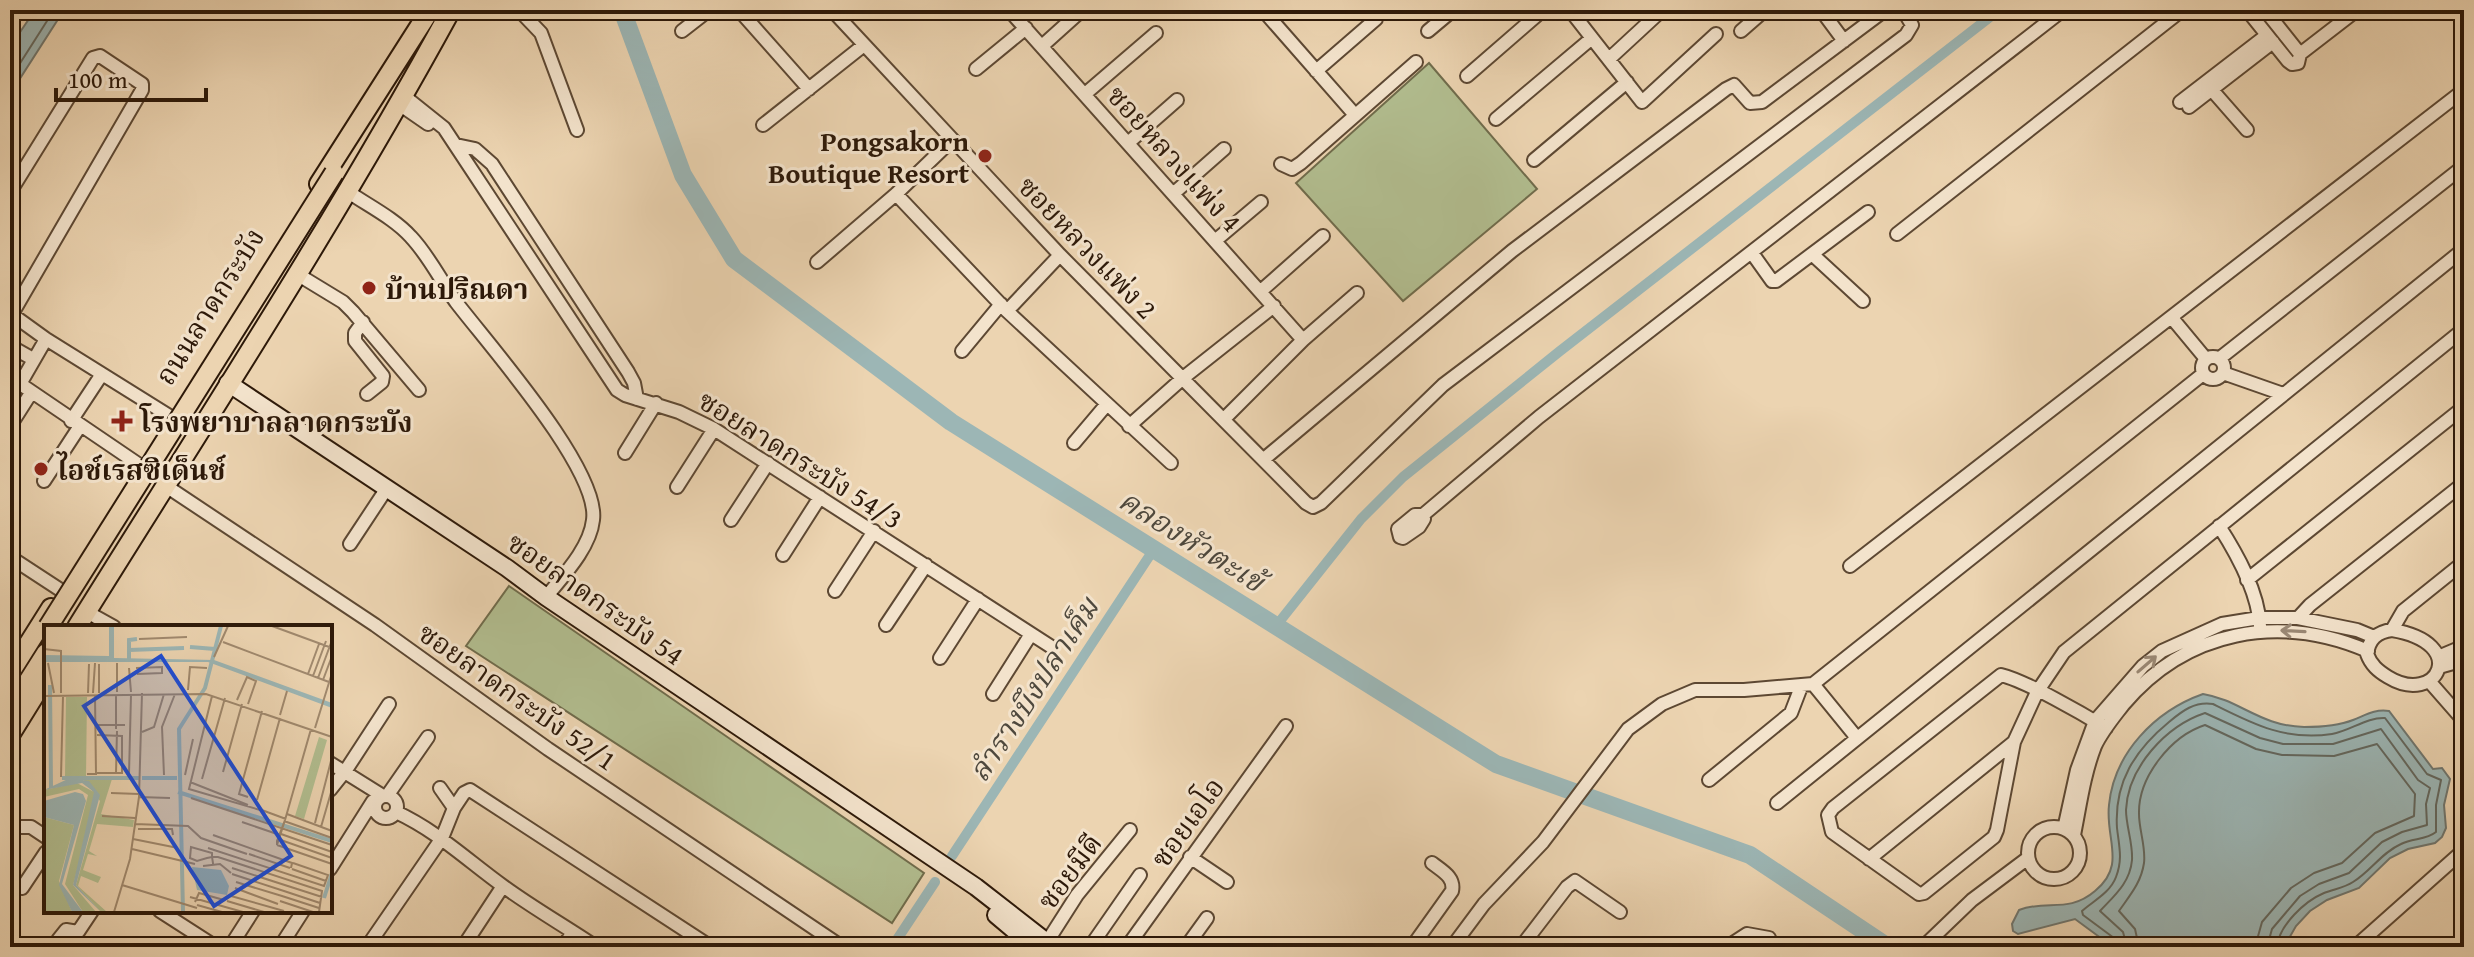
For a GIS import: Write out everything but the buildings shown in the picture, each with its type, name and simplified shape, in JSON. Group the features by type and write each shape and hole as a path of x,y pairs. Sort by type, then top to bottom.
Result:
{"main road":[{"path":"402,54 405,37 418,10"},
{"path":"49,625 433,10"},
{"name":"ถนนลาดกระบัง","path":"10,673 402,54 433,10"},
{"path":"63,625 343,179 445,10"},
{"name":"ถนนลาดกระบัง","path":"86,621 402,100 451,10"},
{"path":"420,67 434,53 461,10"},
{"path":"203,367 228,383"},
{"name":"ซอยลาดกระบัง 54","path":"228,383 507,568 931,858"},
{"path":"10,688 44,634"},
{"path":"10,710 44,656"},
{"path":"10,735 44,680"},
{"path":"931,858 1035,944"},
{"path":"931,858 976,887 1035,944"}],"street":[{"path":"519,10 541,33 577,130"},
{"path":"682,31 709,10"},
{"path":"739,10 809,89"},
{"name":"ซอยหลวงแพ่ง 2","path":"832,10 1060,255 1313,507 1443,385 1910,32 1912,25 1903,10"},
{"name":"ซอยหลวงแพ่ง 4","path":"1009,10 1262,290 1303,340"},
{"path":"1042,46 1082,10"},
{"path":"1428,31 1453,10"},
{"path":"1467,76 1543,10"},
{"path":"1609,59 1662,10"},
{"path":"1741,31 1765,10"},
{"path":"1821,10 1844,41"},
{"path":"1264,459 1512,251 1726,89 1734,85 1750,103 1757,104 1885,10"},
{"path":"1423,515 1539,417 2063,10"},
{"path":"1897,234 2182,10"},
{"path":"2257,12 2270,39 2290,63 2357,10"},
{"path":"1267,11 1355,115"},
{"path":"1576,12 1592,38 1642,102 1716,34"},
{"path":"2257,12 2299,58 2309,74"},
{"path":"1316,71 1376,19"},
{"path":"976,69 1026,28"},
{"path":"1085,94 1156,33"},
{"path":"1496,119 1592,38"},
{"path":"2270,39 2212,90 2184,104 2270,39"},
{"path":"763,125 864,45"},
{"path":"10,192 93,58 100,56 142,84 142,90 11,314 171,417"},
{"path":"1281,164 1288,168 1295,167 1416,62"},
{"path":"1534,160 1627,82"},
{"path":"2212,90 2247,130"},
{"path":"1850,566 2464,90"},
{"name":"ซอยลาดกระบัง 54/3","path":"402,100 439,122 613,386 625,395 656,403 714,429 1050,646"},
{"path":"1128,143 1177,100"},
{"path":"452,140 475,149 492,164 628,372 637,399"},
{"path":"817,262 896,194 952,140"},
{"path":"1174,193 1224,149"},
{"path":"2220,358 2464,166"},
{"path":"347,191 413,239 456,301 557,432 575,462 589,495 593,521 582,548 546,597"},
{"path":"896,194 1004,307 1171,463"},
{"path":"1216,240 1261,202"},
{"path":"1752,253 1774,282 1868,212"},
{"path":"1262,290 1323,236"},
{"path":"1777,803 2464,249"},
{"path":"1812,254 1863,301"},
{"path":"962,351 1060,255"},
{"path":"297,274 343,302 419,390"},
{"path":"1224,419 1303,340 1357,293"},
{"path":"1129,426 1183,378 1274,306"},
{"path":"2172,318 2206,359"},
{"path":"363,322 355,333 355,341 383,376 382,382 367,394"},
{"path":"2100,725 2037,692 2001,675 1833,808 1828,815 1832,832 1919,894 1987,844 1997,830 2014,742 2037,692 2075,642 2464,329"},
{"path":"46,339 15,380 141,466"},
{"path":"10,346 33,359"},
{"path":"2213,356 2220,358 2225,365 2223,373 2214,379 2203,374 2202,366 2206,359 2213,356"},
{"path":"2223,373 2283,394"},
{"path":"44,481 102,374"},
{"path":"1709,780 1791,713 1807,685 2203,374"},
{"path":"12,419 31,393"},
{"path":"625,453 656,403"},
{"path":"1074,443 1107,404"},
{"path":"2247,580 2464,407"},
{"path":"677,487 714,429"},
{"path":"731,520 768,463"},
{"path":"2298,618 2310,605 2464,483"},
{"name":"ซอยลาดกระบัง 52/1","path":"166,486 375,625 548,749 842,947"},
{"path":"350,544 387,488"},
{"path":"783,555 820,497"},
{"path":"2219,526 2247,580 2260,625"},
{"path":"835,591 874,531"},
{"path":"10,557 62,591"},
{"path":"2392,630 2403,611 2464,562"},
{"path":"886,625 926,565"},
{"path":"940,658 978,599"},
{"path":"2260,625 2298,618 2344,627 2374,637 2392,630 2423,638 2432,645 2439,662"},
{"path":"2069,832 2055,827 2038,833 2031,840 2028,858 2031,866 2044,878 2062,879 2070,875 2080,860 2081,852 2069,832 2077,770 2100,725 2143,666 2162,651 2222,624 2260,625 2309,632 2345,641 2368,651"},
{"path":"993,694 1031,634"},
{"path":"2374,637 2368,651 2370,662 2392,680 2409,685 2423,685 2429,681 2434,677 2439,662 2464,646"},
{"path":"2439,662 2464,660"},
{"path":"2429,681 2464,721"},
{"path":"1452,947 1484,904 1543,842 1628,729 1662,704 1695,690 1807,685 1857,738"},
{"path":"379,800 379,816 393,816 397,803 379,800 337,774 389,704"},
{"name":"ซอยเอโอ","path":"1130,942 1286,726"},
{"path":"332,866 428,737"},
{"path":"1869,859 2014,742"},
{"path":"440,788 454,808"},
{"path":"367,947 442,838 454,808 464,793 470,790 711,947"},
{"path":"396,812 419,822 503,886 596,947"},
{"path":"10,827 31,827 44,836"},
{"name":"ซอยมีดี","path":"1035,944 1130,830"},
{"path":"2355,947 2464,850"},
{"path":"22,888 44,855"},
{"path":"1190,857 1227,882"},
{"path":"1923,947 1972,900 2028,858"},
{"path":"1412,947 1454,886 1450,877 1432,863"},
{"path":"1090,947 1140,875"},
{"path":"1521,947 1575,881 1620,912"},
{"path":"463,947 503,886"},
{"path":"58,940 66,930 78,932 91,913"},
{"path":"163,913 208,945"},
{"path":"230,947 252,913"},
{"path":"280,947 302,913"},
{"path":"1186,947 1207,918"},
{"path":"563,947 573,932"},
{"path":"1727,947 1747,934 1769,938"},
{"path":"2453,947 2464,937"},
{"path":"1130,942 1149,947"}],"green space":[{"path":"1429,63 1537,189 1403,301 1296,183"},
{"path":"509,586 924,873 892,923 466,646"}],"water":[{"path":"35,10 64,10 10,94 10,47"},
{"path":"2203,694 2289,726 2335,725 2374,712 2389,711 2433,769 2442,768 2450,779 2444,805 2446,828 2442,837 2435,843 2408,849 2390,858 2359,888 2327,900 2310,911 2296,926 2284,947 2113,947 2075,919 2018,934 2013,931 2012,924 2019,910 2076,902 2105,881 2112,861 2109,805 2119,768 2140,736 2153,723"}],"waterway":[{"name":"คลองหัวตะเข้","path":"622,10 683,175 734,259 951,422 1496,764 1750,855 1888,947"},
{"path":"1276,626 1361,519 1403,477 1999,10"},
{"name":"ลำรางบึงปลาเค็ม","path":"952,856 1154,549"},
{"name":"ลำรางบึงปลาเค็ม","path":"892,947 935,882"}],"place":[{"name":"Pongsakorn Boutique Resort","path":"985,156"},
{"name":"บ้านปริณดา","path":"369,288"},
{"name":"โรงพยาบาลลาดกระบัง","path":"122,421"},
{"name":"ไอช์เรสซิเด็นช์","path":"41,469"}]}
